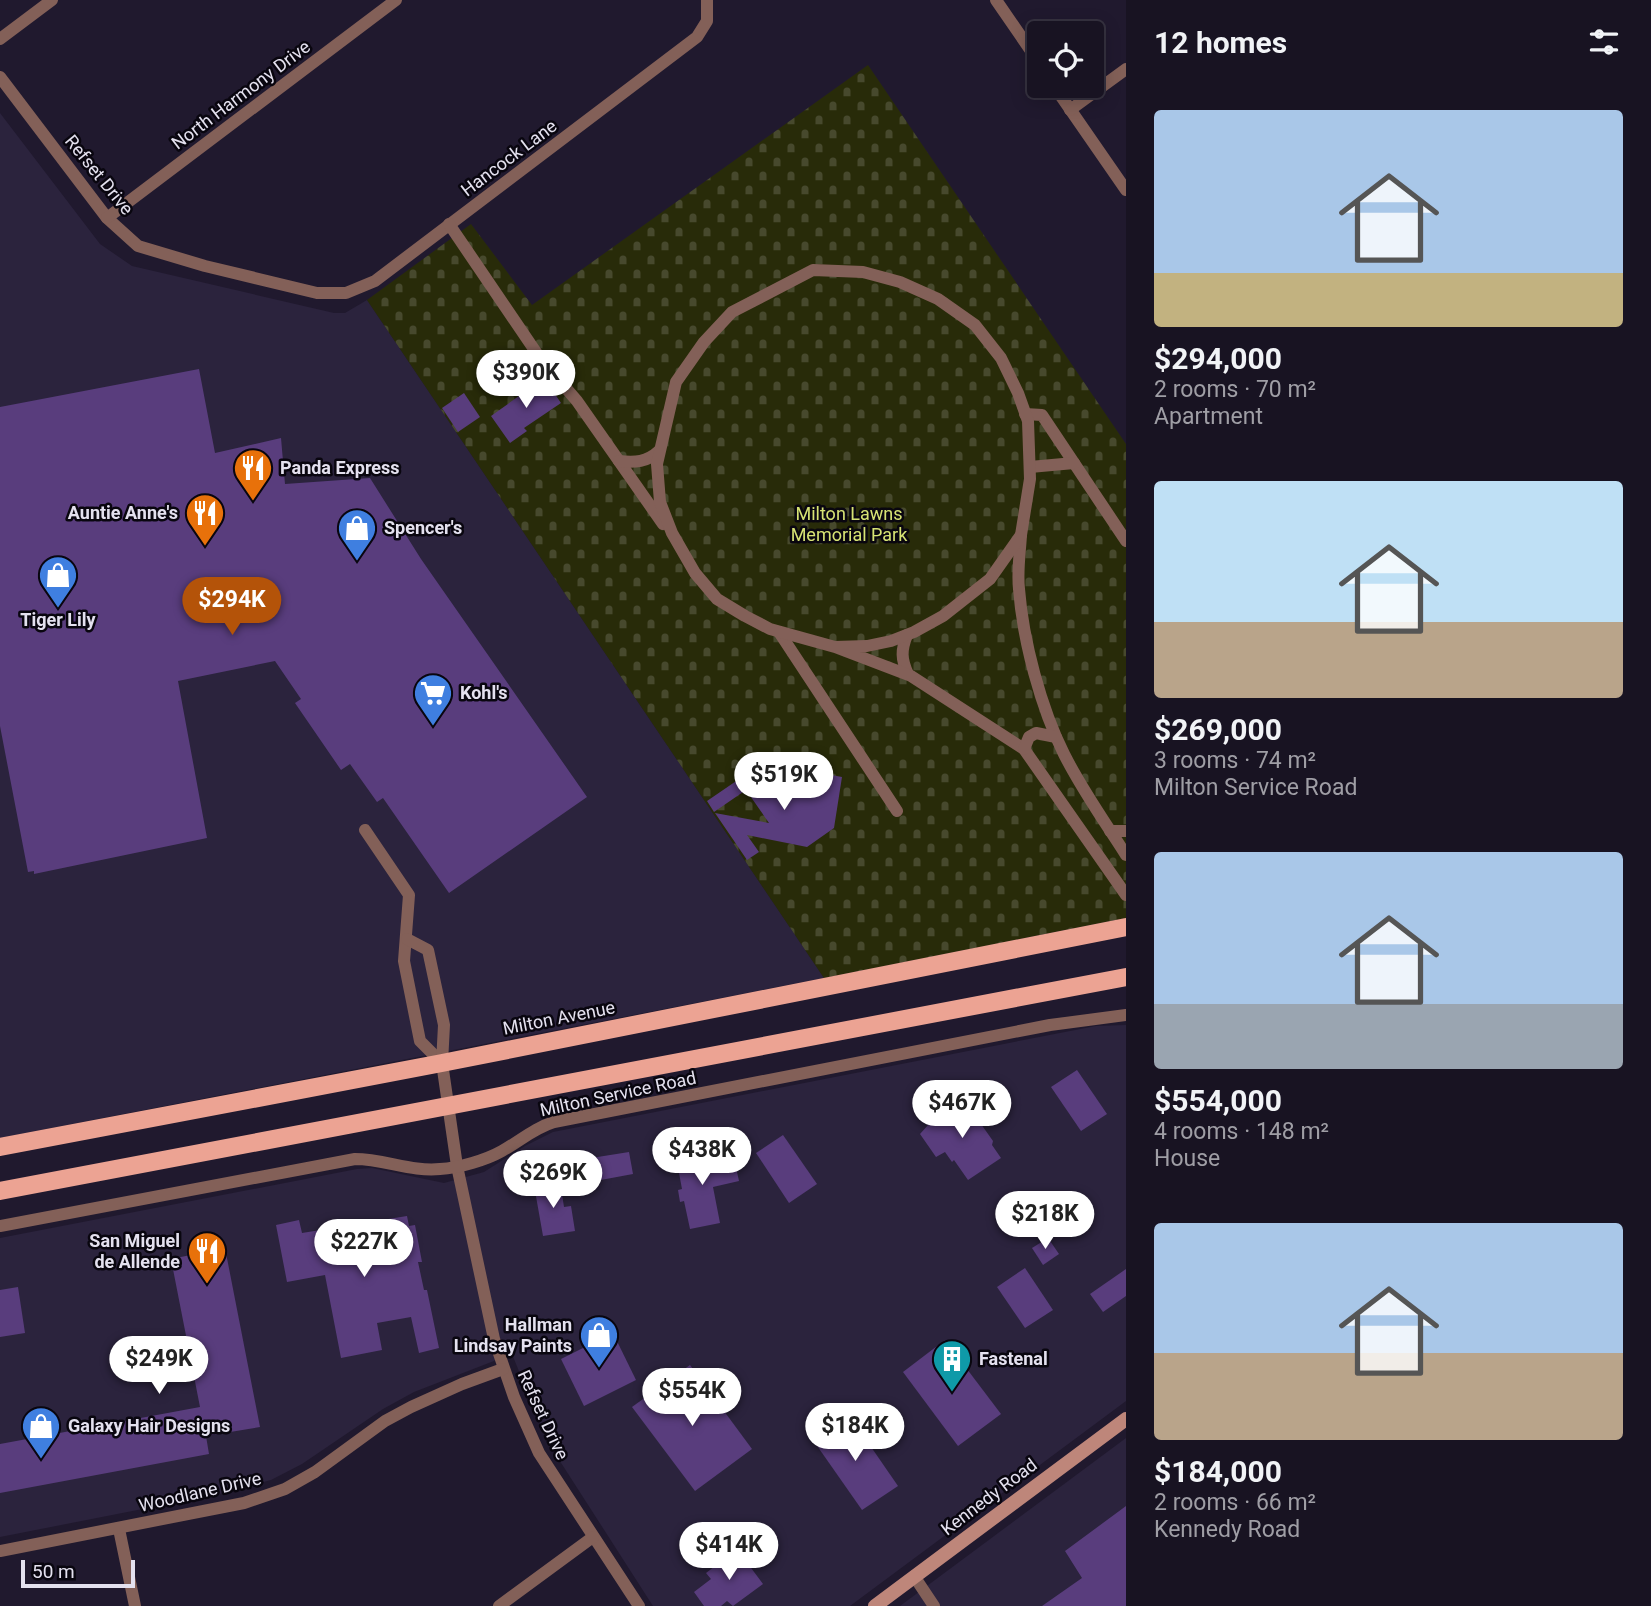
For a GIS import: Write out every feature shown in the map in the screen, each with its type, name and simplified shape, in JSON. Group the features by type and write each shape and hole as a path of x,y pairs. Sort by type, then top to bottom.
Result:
{"main road":[{"name":"Milton Avenue","path":"0,1147 443,1063 1126,927"},
{"path":"0,1191 1126,977"}],"street":[{"path":"0,39 52,0"},
{"name":"North Harmony Drive","path":"107,218 396,0"},
{"name":"Hancock Lane","path":"317,293 346,293 375,281 697,37 707,21 707,0"},
{"path":"996,0 1027,45"},
{"path":"1070,110 1126,69"},
{"name":"Refset Drive","path":"0,77 107,218 138,246 205,266 317,293"},
{"path":"1062,98 1126,190"},
{"path":"449,225 540,358 577,401 682,550"},
{"path":"1126,855 1084,790 1056,737 1045,709 1030,651 1018,588 1021,535 1030,480 1028,421 1001,358 975,325 938,299 900,282 863,272 813,270 732,312 704,342 676,382 657,464 660,502 672,533 695,573 718,598 745,616 779,632 835,647 908,674 1024,749 1126,895"},
{"path":"1025,414 1041,415 1126,541"},
{"path":"619,461 641,462 659,451"},
{"path":"1030,467 1074,463"},
{"path":"835,647 867,646 907,635 943,617 990,579 1021,535"},
{"path":"779,632 897,811"},
{"path":"907,635 901,648 902,663 908,674"},
{"path":"1024,749 1029,737 1036,733 1056,737"},
{"path":"365,830 409,895 404,961 420,1041 443,1063"},
{"path":"1110,831 1126,831"},
{"name":"Refset Drive","path":"407,939 428,950 444,1025 443,1063 457,1166 494,1339 503,1369 539,1453 639,1606"},
{"name":"Milton Service Road","path":"0,1226 355,1159 375,1159 429,1170 457,1166 494,1155 542,1126 554,1122 1050,1025 1126,1015"},
{"name":"Woodlane Drive","path":"0,1551 244,1503 285,1489 315,1472 386,1421 437,1395 503,1369"},
{"name":"Kennedy Road","path":"875,1606 1126,1419"},
{"path":"119,1529 135,1606"},
{"path":"499,1606 593,1537"},
{"path":"914,1576 934,1606"}],"shaded area":[{"path":"0,113 100,244 132,266 334,313 345,313 367,300 824,978 0,1138"},
{"path":"1126,1025 1126,1401 850,1606 653,1606 547,1441 512,1354 414,1392 383,1409 302,1464 271,1480 219,1494 0,1537 0,1238 357,1169 372,1168 444,1183 484,1172 553,1132 1096,1026"},
{"path":"1126,1438 1126,1606 900,1606"}],"green space":[{"name":"Milton Lawns Memorial Park","path":"868,65 1126,444 1126,918 824,978 367,300 471,224 532,305"}],"building":[{"path":"199,369 215,453 281,438 285,484 370,478 421,559 587,797 449,893 383,798 377,802 350,764 341,770 295,703 301,699 275,661 178,681 207,838 34,874 34,871 28,872 0,726 0,407"},
{"path":"544,378 561,403 524,428 527,431 510,443 491,416"},
{"path":"464,393 480,417 458,432 442,408"},
{"path":"799,769 842,777 834,828 807,847 747,835 759,852 747,860 715,813 769,823 746,790 714,812 707,801 745,775 752,786 747,789 794,798"},
{"path":"1077,1070 1107,1114 1081,1131 1051,1087"},
{"path":"964,1100 993,1141 992,1145 1001,1158 968,1180 945,1152 936,1157 920,1134 929,1124"},
{"path":"783,1135 817,1184 789,1203 756,1153"},
{"path":"706,1151 709,1168 735,1163 739,1181 713,1187 720,1223 690,1229 684,1201 680,1202 678,1190 682,1189 676,1157"},
{"path":"629,1152 633,1174 590,1182 585,1159"},
{"path":"560,1181 564,1207 571,1206 575,1231 543,1236 534,1185"},
{"path":"407,1216 409,1226 415,1225 422,1262 418,1262 424,1290 427,1290 439,1348 419,1353 411,1317 377,1323 382,1350 341,1358 325,1275 287,1282 276,1225 299,1220 302,1233"},
{"path":"1048,1238 1059,1254 1043,1265 1032,1248"},
{"path":"225,1248 260,1427 206,1436 209,1454 0,1493 0,1444 200,1407 171,1259"},
{"path":"1025,1268 1053,1310 1025,1328 997,1287"},
{"path":"1126,1269 1126,1296 1103,1312 1090,1294"},
{"path":"18,1287 25,1333 0,1337 0,1290"},
{"name":"Hallman Lindsay Paints","path":"613,1333 636,1380 584,1406 561,1359"},
{"name":"Fastenal","path":"945,1340 1001,1414 958,1446 903,1372"},
{"path":"690,1365 752,1449 695,1491 632,1407"},
{"path":"849,1415 898,1486 862,1510 813,1440"},
{"path":"1126,1506 1126,1606 1042,1606 1082,1578 1065,1551"},
{"path":"737,1549 763,1584 733,1606 727,1601 721,1606 704,1606 694,1592 711,1579 706,1573"}],"place":[{"name":"Panda Express","path":"253,502"},
{"name":"Auntie Anne's","path":"205,547"},
{"name":"Spencer's","path":"357,562"},
{"name":"Tiger Lily","path":"58,609"},
{"name":"Kohl's","path":"433,727"},
{"name":"San Miguel de Allende","path":"207,1285"},
{"name":"Hallman Lindsay Paints","path":"599,1369"},
{"name":"Fastenal","path":"952,1393"},
{"name":"Galaxy Hair Designs","path":"41,1460"}]}
